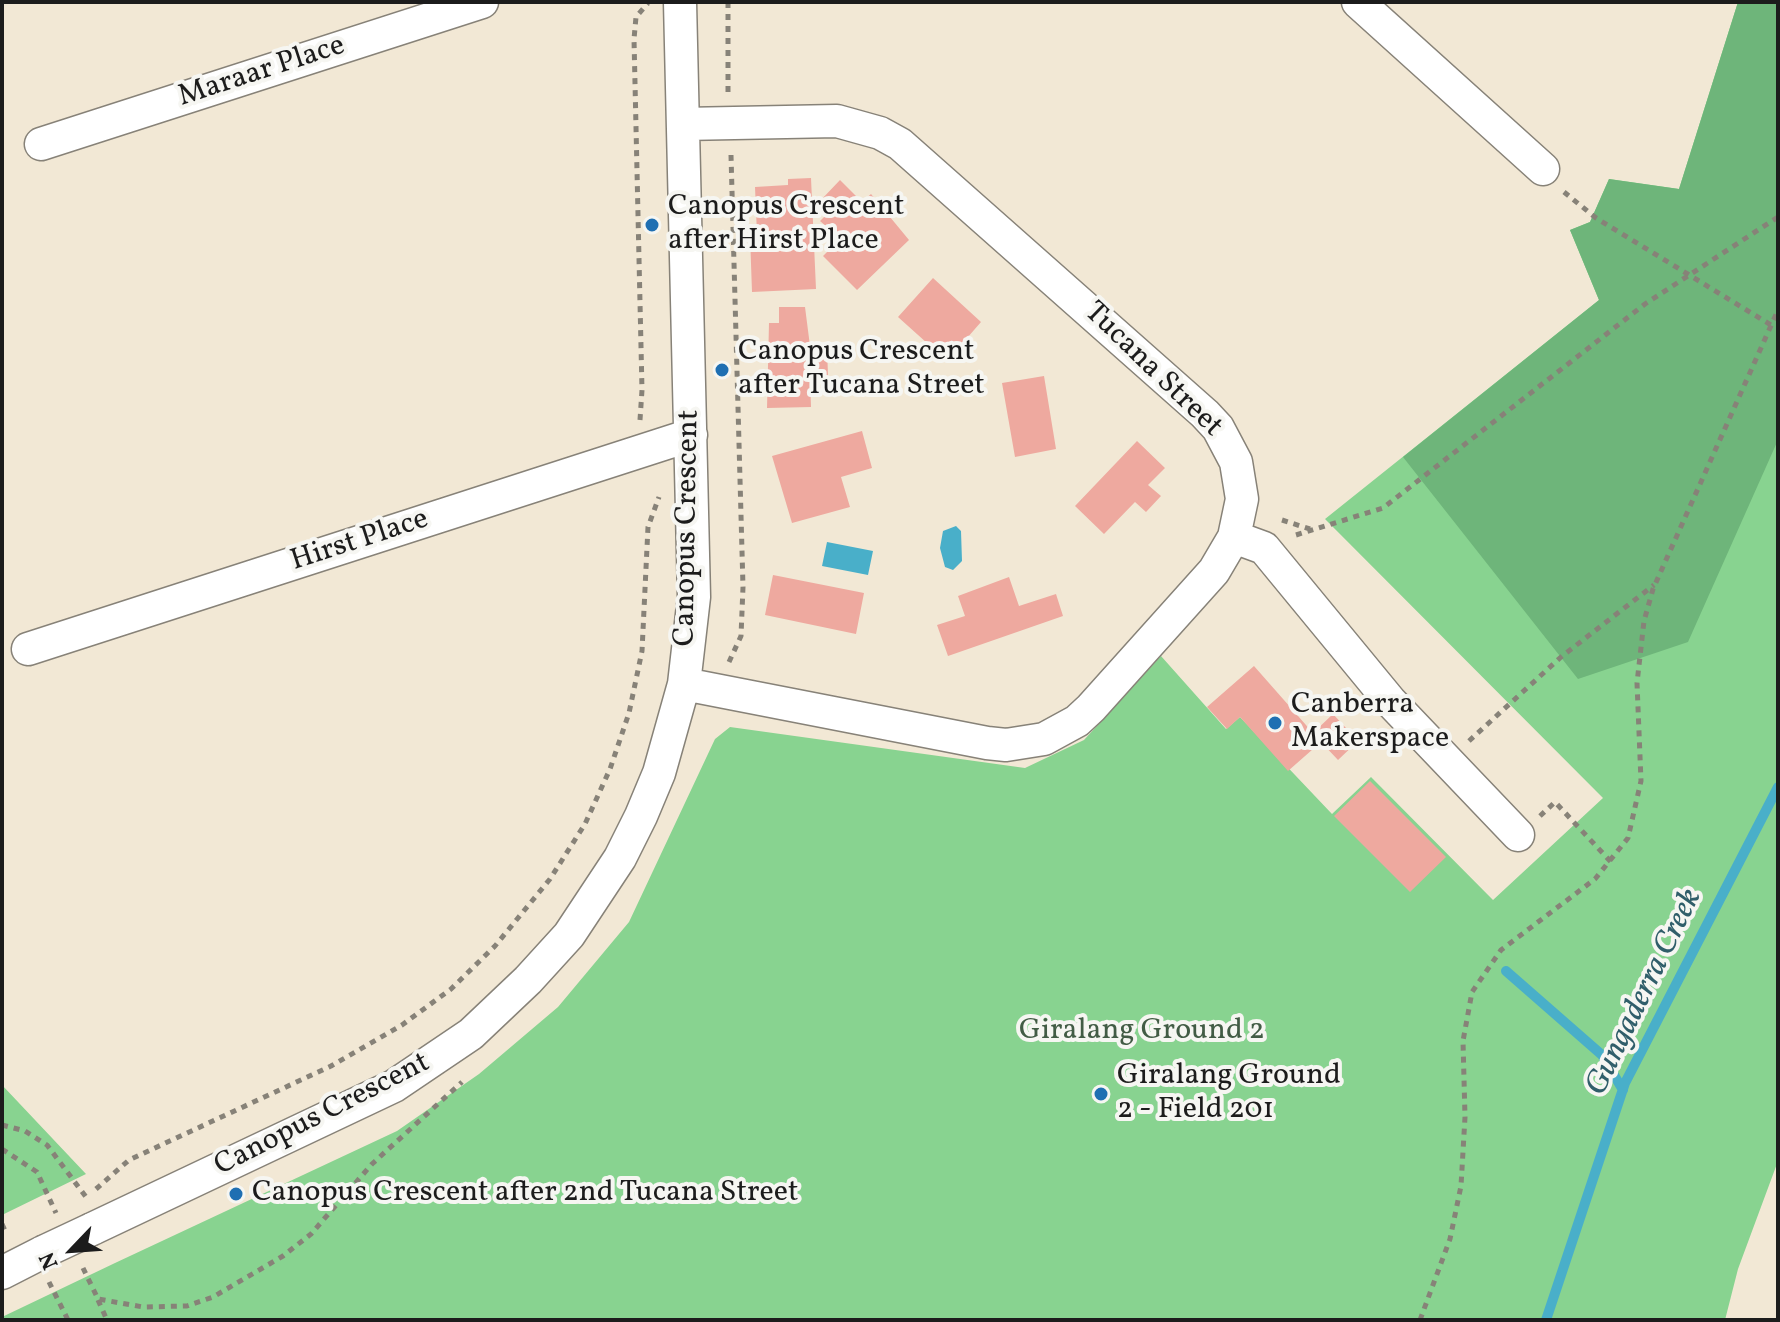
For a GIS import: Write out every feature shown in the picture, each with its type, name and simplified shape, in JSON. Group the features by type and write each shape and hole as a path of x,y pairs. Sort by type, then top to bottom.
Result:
{"street":[{"name":"Maraar Place","path":"41,144 482,2"},
{"name":"Canopus Crescent","path":"2,1273 46,1267 85,1243 380,1093 471,1034 528,980 569,935 612,871 659,773 684,684 694,597 680,2"},
{"path":"1358,2 1543,169"},
{"name":"Tucana Street","path":"683,124 837,121 880,133 918,158 1218,428 1228,444 1241,480 1240,518 1234,537 1214,571 1091,708 1077,721 1044,739 1006,745 987,743 684,684"},
{"name":"Hirst Place","path":"28,649 691,435"},
{"path":"1234,537 1266,551 1390,701 1518,835"}],"path":[{"path":"2,1125 25,1131 47,1145 87,1198 129,1160 331,1066 402,1025 451,989 495,946 550,879 585,824 629,713 642,651 648,527 662,493 639,434 642,375 634,39 636,17 649,2"},
{"path":"1543,169 1575,204 1771,325"},
{"path":"1266,551 1311,529 1355,519 1383,508 1542,381 1687,274 1778,217"},
{"path":"1420,1320 1450,1239 1461,1186 1465,1117 1463,1041 1472,992 1501,950 1595,879 1628,838 1638,806 1641,781 1639,647 1656,583 1778,310"},
{"path":"1448,761 1561,657 1656,583"},
{"path":"1518,835 1555,802 1611,862"},
{"path":"98,1299 143,1307 187,1306 213,1297 283,1256 311,1234 372,1164 473,1071"},
{"path":"2,1149 37,1172 57,1215"},
{"path":"2,1224 7,1236"},
{"path":"85,1243 98,1299 107,1320"},
{"path":"46,1267 68,1320"}],"green space":[{"name":"Giralang Ground 2","path":"1738,2 1778,2 1778,1161 1738,1269 1725,1320 2,1320 2,1317 397,1131 479,1074 558,1007 629,922 715,739 730,727 1025,768 1084,740 1161,656 1226,729 1240,717 1332,814 1371,777 1493,900 1603,798 1325,519 1599,300 1570,230 1590,222 1609,179 1679,189"},
{"path":"1738,2 1778,2 1778,440 1688,642 1578,679 1403,457 1599,300 1570,230 1590,222 1609,179 1679,189"},
{"path":"2,1085 86,1174 2,1215"}],"water":[{"path":"956,526 961,531 962,561 953,570 945,567 940,548 943,531"},
{"path":"827,542 873,551 868,575 822,566"}],"building":[{"path":"811,178 816,289 752,292 750,235 757,234 755,187 788,185 788,179"},
{"path":"840,180 862,202 871,194 909,240 857,290 823,256 832,247 820,235 828,228 820,221 830,211 820,201"},
{"path":"933,278 981,322 947,361 898,317"},
{"path":"779,307 805,307 810,346 827,346 828,376 810,376 811,407 767,408 769,323 779,323"},
{"path":"1044,376 1056,449 1015,457 1002,383"},
{"path":"862,431 872,468 841,477 850,507 792,523 772,456"},
{"path":"1137,441 1165,468 1148,485 1161,496 1146,512 1135,502 1104,534 1075,506"},
{"path":"773,575 864,593 856,634 765,615"},
{"path":"1009,577 1019,606 1056,594 1063,616 948,656 937,625 965,616 958,596"},
{"name":"Canberra Makerspace","path":"1254,666 1313,733 1333,714 1358,741 1338,760 1321,742 1288,771 1240,717 1227,729 1207,707"},
{"path":"1370,781 1446,857 1410,892 1334,816"}],"waterway":[{"name":"Gungaderra Creek","path":"1546,1320 1625,1083 1778,787"},
{"path":"1506,971 1602,1055 1623,1090"}],"place":[{"name":"Canopus Crescent after Hirst Place","path":"652,225"},
{"name":"Canopus Crescent after Tucana Street","path":"722,370"},
{"name":"Canberra Makerspace","path":"1275,723"},
{"name":"Giralang Ground 2 - Field 201","path":"1101,1094"},
{"name":"Canopus Crescent after 2nd Tucana Street","path":"236,1194"}]}
